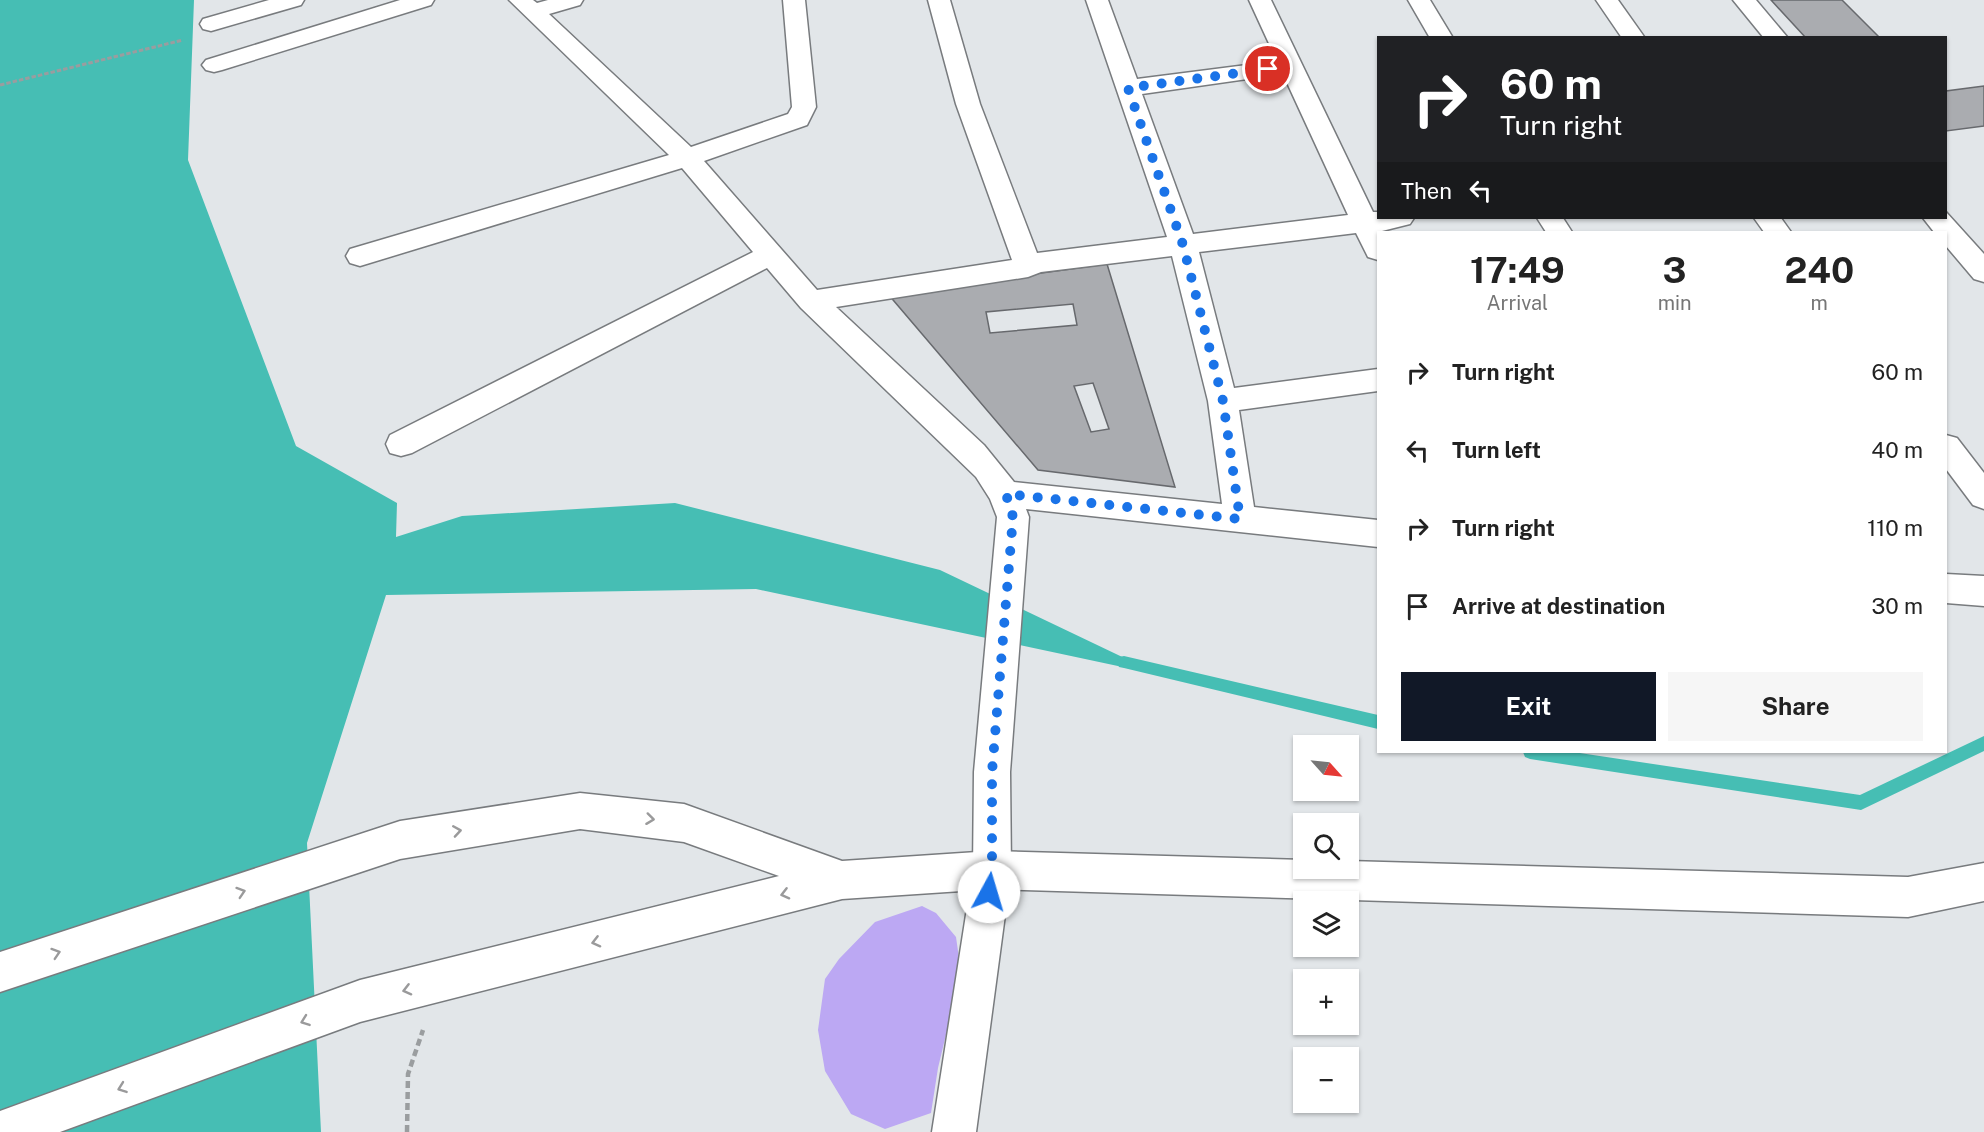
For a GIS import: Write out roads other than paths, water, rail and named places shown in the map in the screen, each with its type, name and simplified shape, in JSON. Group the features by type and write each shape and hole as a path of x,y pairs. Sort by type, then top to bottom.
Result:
{"street":[{"path":"211,24 293,0"},
{"path":"213,65 423,0"},
{"path":"526,6 572,0"},
{"path":"360,256 687,158 798,120 804,107 794,0"},
{"path":"939,0 968,104 1028,267"},
{"path":"1097,0 1183,245 1223,401 1240,519"},
{"path":"1260,0 1377,248"},
{"path":"1419,0 1441,36"},
{"path":"1607,0 1632,36"},
{"path":"1744,0 1775,36"},
{"path":"526,6 603,75 687,158 811,301 992,473 1009,506 992,772 992,870 954,1132"},
{"path":"1128,88 1291,66"},
{"path":"811,301 1028,267 1036,263 1392,219"},
{"path":"1768,219 1777,231"},
{"path":"1937,219 1984,272"},
{"path":"401,444 772,254"},
{"path":"1223,401 1377,380"},
{"path":"1947,448 1984,496"},
{"path":"1009,506 1240,519 1377,534"},
{"path":"1947,589 1984,591"},
{"path":"0,972 400,840 580,811 684,823 842,880"},
{"path":"2,1132 360,1001 842,880 992,870 1908,897 1984,882"}],"waterway":[{"path":"1124,662 1377,722"},
{"path":"1536,753 1861,803 1984,743"}]}
